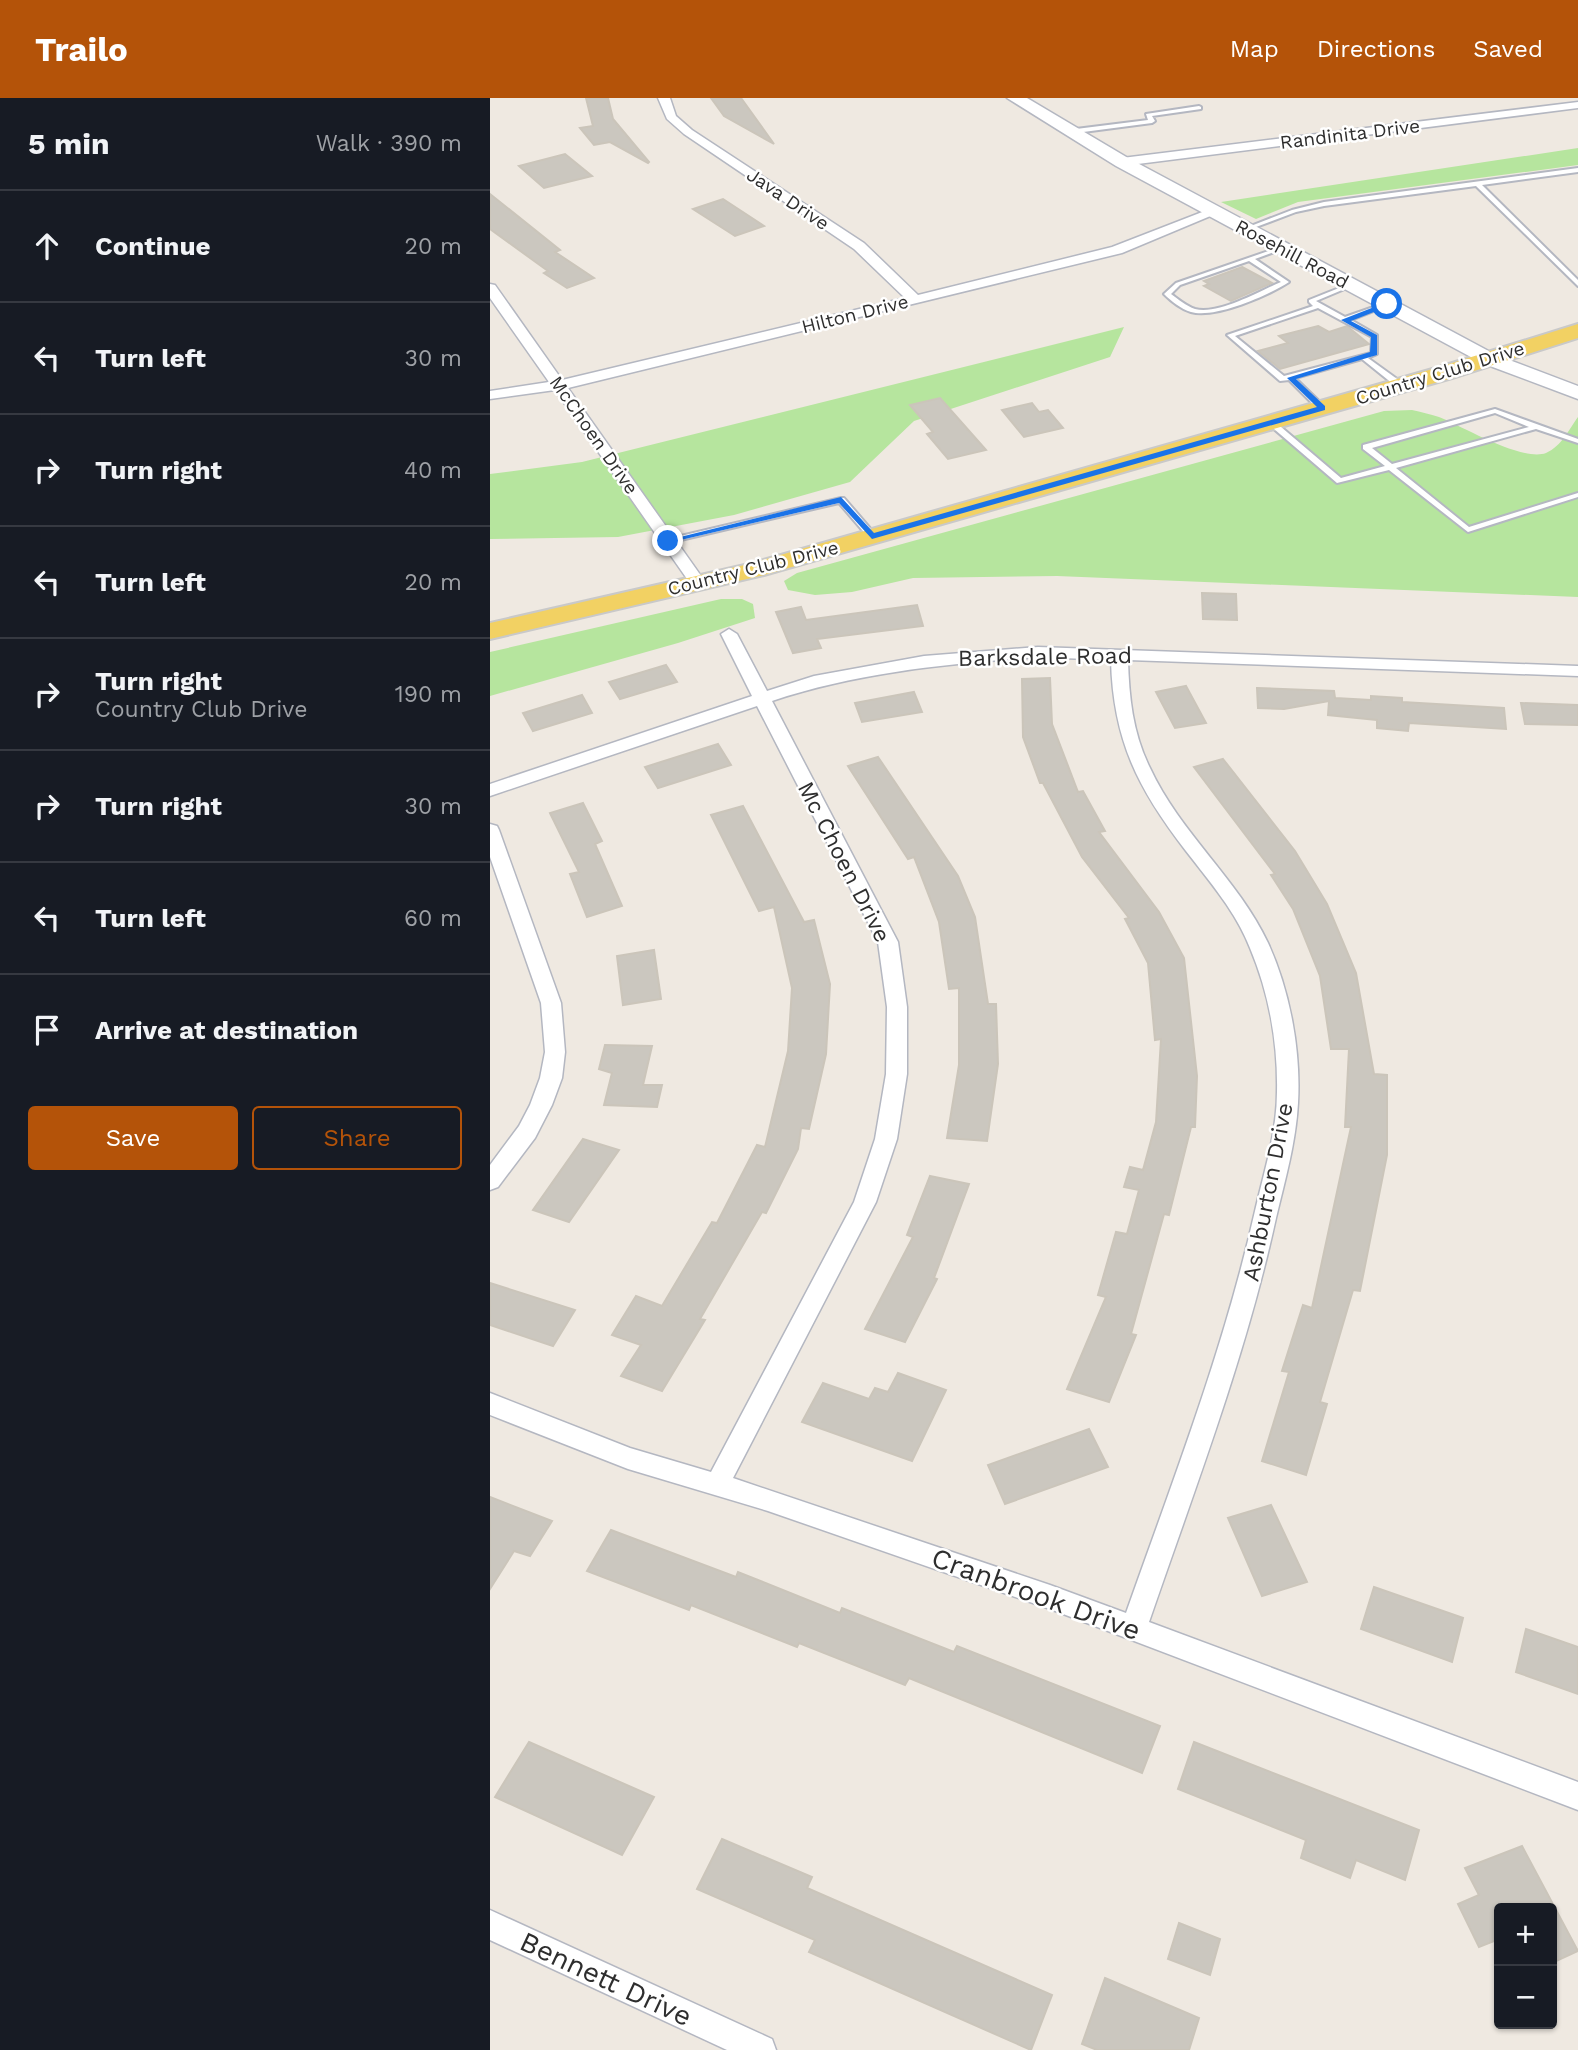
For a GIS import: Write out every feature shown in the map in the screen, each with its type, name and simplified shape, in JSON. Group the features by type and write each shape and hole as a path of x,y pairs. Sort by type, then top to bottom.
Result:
{"main road":[{"name":"Rosehill Road","path":"1015,98 1122,162 1489,359 1578,393"},
{"name":"Country Club Drive","path":"490,631 698,583 872,537 1401,386 1578,331"}],"street":[{"name":"Java Drive","path":"664,98 671,117 688,132 859,246 915,300"},
{"name":"Randinita Drive","path":"1122,162 1578,105"},
{"name":"Hilton Drive","path":"490,395 559,385 1116,250 1214,212"},
{"name":"McChoen Drive","path":"490,288 698,583"},
{"name":"Mc Choen Drive","path":"716,1484 865,1202 884,1145 895,1091 899,1051 895,977 888,942 729,634"},
{"name":"Barksdale Road","path":"490,790 814,681 925,661 1038,652 1578,671"},
{"name":"Ashburton Drive","path":"1119,655 1119,697 1133,752 1159,802 1245,915 1260,948 1280,1020 1288,1092 1285,1125 1262,1239 1244,1309 1133,1629"},
{"path":"490,830 551,1003 555,1052 551,1078 541,1105 527,1132 490,1181"},
{"name":"Cranbrook Drive","path":"490,1404 628,1458 716,1484 1050,1597 1578,1796"},
{"name":"Bennett Drive","path":"490,1925 761,2050"}],"lane":[{"path":"1068,132 1152,121 1148,115 1199,108"},
{"path":"1246,229 1294,211 1324,204 1578,170"},
{"path":"1478,184 1578,284"},
{"path":"1250,259 1286,282 1237,303 1205,311 1191,310 1167,294 1178,284 1250,259 1282,248"},
{"path":"1319,306 1230,335 1283,379 1374,354 1375,337 1311,301 1351,285"},
{"path":"1345,320 1387,304"},
{"path":"1363,357 1401,386"},
{"path":"1291,378 1322,408"},
{"path":"1578,441 1495,411 1439,430 1366,447 1468,530 1578,495"},
{"path":"1272,423 1340,481 1391,469 1478,440 1536,427"},
{"path":"668,541 841,500 872,537"}],"green space":[{"path":"1578,148 1578,165 1298,202 1256,219 1221,202"},
{"path":"1124,327 1110,357 914,421 850,482 734,515 618,537 490,539 490,474 582,462"},
{"path":"1412,410 1439,417 1508,448 1535,454 1546,453 1556,446 1578,417 1578,597 1057,576 913,578 852,592 815,595 788,590 784,581 797,573 1384,411"},
{"path":"721,599 742,599 753,604 755,618 678,643 490,696 490,652"}],"building":[{"path":"586,98 608,98 613,119 648,163 610,142 594,145 580,128 593,126"},
{"path":"711,98 741,98 774,144 724,116"},
{"path":"565,154 592,176 544,188 519,166"},
{"path":"490,194 560,250 555,252 594,278 567,288 544,273 548,271 490,229"},
{"path":"723,199 764,226 735,236 693,209"},
{"path":"1242,267 1272,283 1231,301 1204,286 1209,284 1204,281"},
{"path":"1318,326 1329,332 1347,326 1369,344 1280,369 1258,351 1288,343 1279,336"},
{"path":"940,398 986,450 948,459 927,434 933,432 910,405"},
{"path":"1032,403 1039,412 1048,410 1063,428 1024,437 1002,410"},
{"path":"1202,593 1236,594 1237,620 1203,619"},
{"path":"917,605 923,626 817,639 821,648 793,653 776,612 801,607 806,620"},
{"path":"666,665 677,682 620,699 609,682"},
{"path":"1050,678 1052,724 1078,792 1083,791 1105,831 1099,832 1159,912 1184,958 1197,1076 1195,1127 1191,1127 1169,1215 1164,1214 1131,1334 1136,1335 1109,1402 1067,1389 1106,1297 1098,1295 1116,1232 1127,1234 1139,1190 1124,1187 1130,1167 1143,1170 1156,1122 1161,1039 1155,1040 1148,963 1125,919 1129,918 1082,857 1043,783 1040,783 1023,737 1022,679"},
{"path":"1186,686 1206,723 1175,728 1156,692"},
{"path":"1257,688 1334,691 1335,698 1371,700 1371,696 1402,698 1402,702 1504,708 1506,729 1409,723 1408,731 1377,728 1377,720 1328,715 1329,701 1284,709 1258,708"},
{"path":"914,692 922,712 862,722 855,703"},
{"path":"582,695 592,713 533,731 523,713"},
{"path":"1521,703 1578,705 1578,725 1525,724"},
{"path":"718,744 731,765 658,788 645,767"},
{"path":"878,757 958,876 975,917 988,1004 996,1004 998,1064 987,1141 947,1138 959,1065 959,988 949,989 939,922 914,857 908,859 848,766"},
{"path":"1223,759 1295,851 1327,904 1356,973 1374,1074 1387,1075 1387,1155 1360,1291 1353,1290 1320,1402 1327,1404 1306,1475 1262,1461 1289,1372 1282,1371 1303,1305 1312,1308 1351,1127 1345,1127 1349,1049 1331,1049 1320,976 1293,909 1271,875 1275,874 1194,767"},
{"path":"583,803 602,841 595,844 622,906 587,917 570,874 579,872 550,813"},
{"path":"743,806 804,922 814,920 830,984 826,1054 809,1129 801,1128 798,1149 766,1213 762,1212 700,1319 705,1320 662,1391 621,1376 641,1345 612,1335 636,1296 662,1306 712,1222 717,1223 757,1145 765,1147 788,1051 792,988 774,907 759,911 711,815"},
{"path":"654,950 661,999 623,1005 617,956"},
{"path":"605,1045 652,1046 643,1085 662,1085 657,1107 604,1105 612,1073 599,1069"},
{"path":"583,1139 619,1150 569,1222 533,1210"},
{"path":"930,1176 969,1184 934,1278 937,1279 905,1342 865,1329 913,1237 907,1235"},
{"path":"490,1283 575,1310 553,1346 490,1325"},
{"path":"898,1373 946,1390 912,1461 802,1422 823,1383 869,1399 875,1388 888,1392"},
{"path":"1089,1429 1108,1467 1005,1504 988,1465"},
{"path":"490,1497 552,1521 530,1556 514,1551 490,1589"},
{"path":"1271,1505 1307,1582 1262,1596 1228,1518"},
{"path":"611,1530 736,1577 738,1572 840,1613 842,1608 954,1652 957,1646 1160,1726 1142,1773 909,1678 905,1685 799,1643 797,1647 691,1605 689,1610 587,1571"},
{"path":"1374,1587 1463,1618 1452,1662 1361,1629"},
{"path":"1526,1629 1578,1647 1578,1694 1516,1672"},
{"path":"529,1742 654,1797 622,1855 495,1797"},
{"path":"1194,1742 1419,1830 1405,1880 1356,1860 1350,1878 1301,1858 1306,1840 1178,1789"},
{"path":"722,1839 812,1877 807,1888 1052,1995 1031,2050 809,1952 815,1940 697,1889"},
{"path":"1522,1846 1552,1903 1494,1903 1494,1941 1479,1947 1458,1904 1479,1895 1465,1868"},
{"path":"1557,1912 1578,1951 1557,1961"},
{"path":"1179,1923 1220,1939 1210,1975 1168,1959"},
{"path":"1105,1978 1199,2018 1189,2050 1097,2050 1082,2044"}],"route":[{"path":"668,541 841,500 872,537 1322,408 1291,378 1374,354 1375,337 1345,320 1387,304"}]}
